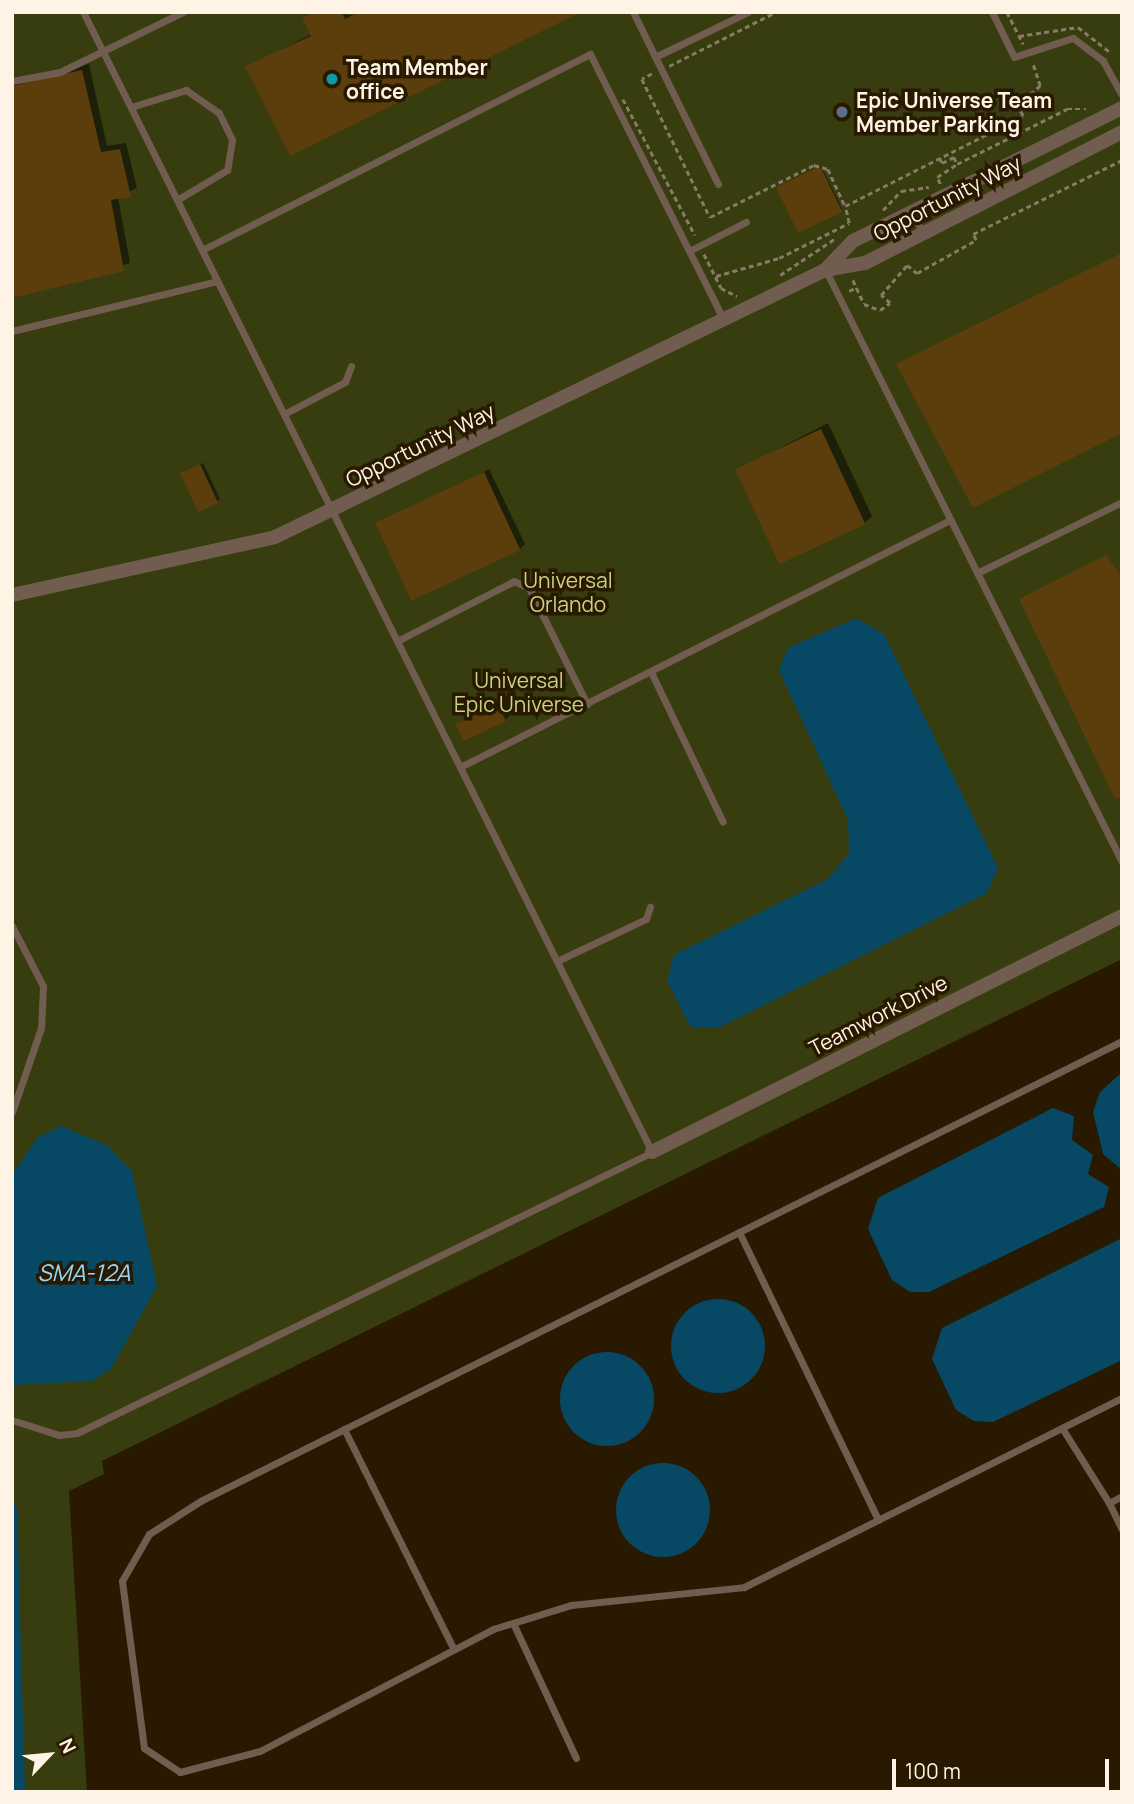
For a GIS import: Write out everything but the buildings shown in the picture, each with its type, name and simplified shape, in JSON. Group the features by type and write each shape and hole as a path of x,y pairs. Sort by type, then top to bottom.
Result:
{"street":[{"name":"Opportunity Way","path":"841,262 853,241 1122,108"},
{"name":"Opportunity Way","path":"12,595 275,537 841,262 924,234 1122,132"},
{"name":"Teamwork Drive","path":"652,1152 1122,916"}],"lane":[{"path":"12,1420 59,1435 77,1433 652,1152 83,12"},
{"path":"12,81 60,72 183,12"},
{"path":"633,12 718,184"},
{"path":"655,57 748,12"},
{"path":"992,12 1014,57 1073,38 1097,54 1122,95"},
{"path":"202,250 590,54 723,320"},
{"path":"131,107 186,90 219,113 232,140 228,170 177,200"},
{"path":"912,212 924,234"},
{"path":"689,251 746,222"},
{"path":"825,270 1122,862"},
{"path":"12,331 217,281"},
{"path":"284,414 345,382 351,366"},
{"path":"977,573 1122,502"},
{"path":"460,767 950,520"},
{"path":"397,641 514,581 529,588 587,704"},
{"path":"651,672 723,821"},
{"path":"557,961 646,919 650,907"},
{"path":"12,926 43,986 41,1028 12,1112"},
{"path":"1122,1041 202,1500 149,1534 122,1581 144,1748 180,1772 260,1751 452,1646 513,1623 571,1605 744,1587 1122,1398"},
{"path":"739,1231 878,1520"},
{"path":"1062,1428 1109,1503 1122,1530"},
{"path":"344,1429 452,1646"},
{"path":"1109,1503 1122,1496"},
{"path":"513,1623 576,1758"}],"path":[{"path":"135,12 144,12"},
{"path":"716,276 779,258 849,223 845,206 828,169 814,165 710,217 642,79 776,12"},
{"path":"845,206 1023,116 1017,105 1041,86 1007,12"},
{"path":"647,62 653,74"},
{"path":"614,102 627,97 700,245 728,294 746,294"},
{"path":"877,217 901,191 941,186 937,177 957,164 1067,109 1091,110"},
{"path":"940,158 942,163 954,158 957,164"},
{"path":"829,242 864,304 880,310 890,303 881,295 907,265 917,273 976,240 973,234 1122,160"},
{"path":"777,276 860,225"}],"green space":[{"name":"Universal Orlando","path":"12,12 1122,12 1122,959 102,1461 104,1474 69,1491 87,1792 12,1792"}],"water":[{"path":"856,618 884,634 998,868 987,893 720,1027 691,1028 667,981 674,955 828,879 849,853 848,820 779,670 788,648"},
{"path":"1122,1072 1122,1170 1103,1154 1093,1112 1100,1092"},
{"path":"1053,1108 1074,1116 1072,1140 1093,1155 1088,1174 1109,1187 1104,1207 929,1292 910,1292 892,1280 868,1229 878,1198"},
{"name":"SMA-12A","path":"61,1126 107,1145 132,1171 157,1286 111,1369 92,1381 12,1385 12,1175 38,1137"},
{"path":"1122,1238 1122,1360 993,1422 974,1421 956,1410 932,1359 942,1328"},
{"path":"718,1299 736,1302 752,1312 762,1328 765,1346 762,1364 752,1380 736,1390 718,1393 700,1390 684,1380 674,1364 671,1346 674,1328 684,1312 700,1302"},
{"path":"607,1352 625,1355 641,1365 651,1381 654,1399 651,1417 641,1433 625,1443 607,1446 589,1443 573,1433 563,1417 560,1399 563,1381 573,1365 589,1355"},
{"path":"663,1463 681,1466 697,1476 707,1492 710,1510 707,1528 697,1544 681,1554 663,1557 645,1554 629,1544 619,1528 616,1510 619,1492 629,1476 645,1466"},
{"path":"12,1498 17,1508 25,1792 12,1792"}],"place":[{"name":"Team Member office","path":"332,79"},
{"name":"Epic Universe Team Member Parking","path":"842,112"}],"park label":[{"name":"Universal Epic Universe","path":"519,692"}]}
